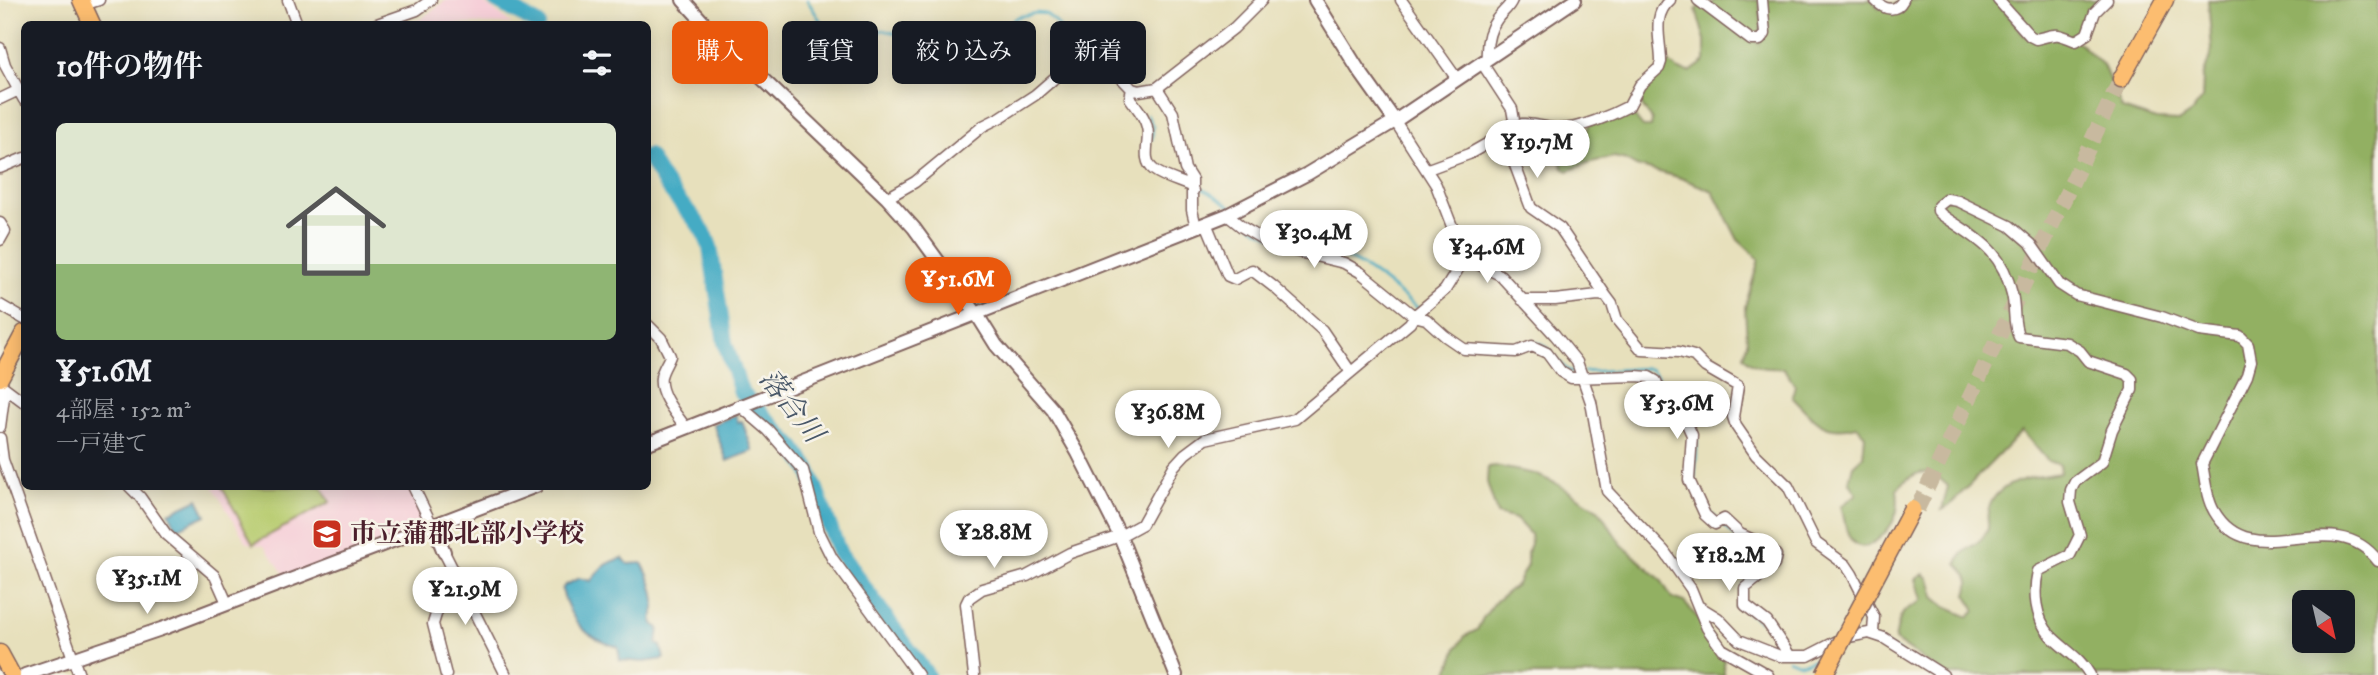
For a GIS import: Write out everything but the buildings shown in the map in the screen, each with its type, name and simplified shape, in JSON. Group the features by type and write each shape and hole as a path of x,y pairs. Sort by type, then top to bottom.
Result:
{"main road":[{"path":"2159,0 2119,78 2165,0"},
{"path":"87,2 91,21"},
{"path":"0,378 21,339"},
{"path":"1824,675 1915,509 1829,675"},
{"path":"0,653 12,675"}],"street":[{"path":"288,0 296,21"},
{"path":"386,21 417,10 431,0"},
{"path":"683,0 887,198 914,228 996,345 1054,410 1079,453 1120,536 1176,675"},
{"path":"1131,92 1157,88 1234,28 1262,0"},
{"path":"1315,0 1357,69 1428,169 1466,256 1500,275 1555,335 1580,374 1591,402 1607,491 1664,551 1691,589 1707,628 1722,649 1769,675"},
{"path":"1401,0 1457,79"},
{"path":"1512,0 1511,5 1496,19 1486,42 1484,61 1512,109 1515,126 1510,133 1509,149 1531,208 1560,228 1612,304 1617,320 1642,350 1679,352 1694,356 1705,367 1738,386 1733,417 1736,426 1756,455 1788,485 1816,543 1846,565 1852,574 1874,617 1873,633"},
{"path":"651,442 1231,213 1307,174 1395,121 1575,0"},
{"path":"1428,169 1469,155 1515,126 1532,123 1558,129 1569,128 1629,106 1640,85 1659,68 1659,13 1670,0"},
{"path":"1699,0 1751,40 1756,41 1765,34 1762,0"},
{"path":"1875,0 1881,6 1891,9 1900,5 1903,0"},
{"path":"1998,0 2036,40 2062,34 2076,41 2087,34 2095,12 2107,0"},
{"path":"0,48 5,65 21,94"},
{"path":"887,198 915,182 982,126 1035,95 1082,52 1096,54 1131,92 1147,124 1146,154 1153,170 1193,186"},
{"path":"1157,88 1173,113 1185,169 1193,186 1192,210 1228,276 1234,279 1252,270 1274,287 1322,330 1350,371"},
{"path":"0,99 19,90"},
{"path":"0,168 21,159"},
{"path":"2090,675 2069,651 2050,635 2040,618 2034,588 2038,571 2070,555 2080,535 2070,502 2071,490 2075,482 2102,463 2112,430 2132,390 2132,379 2127,374 2088,360 2067,343 2019,337 2014,327 2013,295 2003,266 1994,252 1941,215 1938,206 1947,199 1958,201 2010,226 2031,244 2059,284 2076,295 2162,317 2199,331 2240,336 2248,344 2251,361 2247,375 2202,464 2212,509 2238,534 2250,540 2265,541 2304,535 2337,536 2357,542 2378,561"},
{"path":"1231,213 1242,228 1275,246 1344,263 1360,272 1419,312 1464,349 1516,352 1532,346 1547,353 1565,376 1636,376 1649,377 1656,381 1664,402 1687,424 1692,435 1689,480 1705,514 1769,547 1776,555 1774,565 1745,588 1745,605 1767,622 1786,656"},
{"path":"0,223 5,231 0,240"},
{"path":"974,675 966,604 969,598 982,589 1027,576 1070,553 1120,536 1142,524 1174,466 1205,439 1296,419 1445,290 1466,256"},
{"path":"1522,300 1606,296"},
{"path":"0,306 21,317"},
{"path":"651,328 661,338 670,356 661,377 663,388 686,428"},
{"path":"0,386 21,400"},
{"path":"0,386 4,397 0,427"},
{"path":"741,405 768,430 803,470 819,532 832,558 918,675"},
{"path":"0,438 3,460 79,675"},
{"path":"133,490 166,534 215,576 227,603"},
{"path":"415,490 506,675"},
{"path":"25,675 167,627 526,490"},
{"path":"446,675 433,624 451,566"},
{"path":"1700,607 1718,618 1739,640 1786,656 1808,656 1843,638 1873,633 1943,675"}],"shaded area":[{"path":"446,0 480,0 508,21 415,21"},
{"name":"市立蒲郡北部小学校","path":"215,490 415,490 434,526 289,581 264,546 247,543"}],"green space":[{"path":"1714,0 1759,0 1762,34 1754,38 1712,6"},
{"path":"1764,0 1872,0 1879,8 1906,0 1996,0 2026,37 2052,37 2080,43 2103,65 2122,109 2157,120 2179,121 2191,113 2202,99 2203,77 2212,50 2208,0 2378,0 2378,675 1946,675 1895,640 1901,616 1922,599 1916,579 1924,574 1932,584 1934,597 1946,607 1969,617 1975,611 1967,595 1968,578 1957,564 1962,554 1979,542 1986,533 1992,501 1998,493 2016,482 2060,473 2059,465 2048,461 2022,431 1949,506 1942,510 1948,486 1934,475 1922,472 1910,477 1897,489 1895,517 1882,536 1869,545 1862,546 1855,544 1850,538 1841,506 1857,494 1849,481 1853,465 1863,456 1865,435 1857,426 1836,428 1820,424 1792,397 1795,385 1783,368 1756,366 1744,356 1747,342 1745,307 1759,259 1738,240 1713,191 1614,157 1587,163 1568,171 1563,168 1561,161 1582,146 1590,124 1626,110 1631,112 1643,127 1651,127 1652,121 1638,99 1641,88 1664,65 1669,63 1679,70 1690,72 1705,61 1705,40 1696,10 1700,5 1759,44"},
{"path":"2002,0 2098,0 2076,36 2038,37"},
{"path":"1488,467 1535,474 1599,510 1621,544 1661,580 1672,598 1684,602 1699,619 1720,649 1724,659 1724,675 1447,675 1457,648 1465,636 1477,630 1496,601 1517,584 1527,565 1530,534 1516,519 1497,514 1487,482"},
{"path":"224,490 324,490 330,502 253,544"}],"water":[{"path":"736,415 738,422 742,421 753,451 727,461 713,424"},
{"path":"198,499 206,515 177,529 169,513"},
{"path":"623,558 628,564 642,563 648,577 655,601 653,624 659,628 657,644 661,646 664,659 644,662 620,660 618,647 589,634 581,628 570,612 562,590 564,586 579,578 591,581 604,566"}],"waterway":[{"name":"落合川","path":"495,0 533,21"},
{"path":"807,0 829,34 843,43 854,43 883,30 939,44 981,45 1017,17 1046,14 1055,21"},
{"path":"1147,115 1153,126 1152,139"},
{"name":"落合川","path":"651,161 707,238 725,343 741,392 794,448 809,470 839,552 927,675"},
{"path":"1155,164 1174,175"},
{"path":"1196,185 1232,207"},
{"path":"1239,215 1263,233 1348,259 1367,269 1419,309"},
{"path":"1534,342 1543,344 1552,352"},
{"path":"1511,347 1524,344"},
{"path":"1556,357 1568,370 1578,373"},
{"path":"1584,372 1645,368 1652,370 1658,377"},
{"path":"1685,416 1697,438 1695,482"},
{"path":"1702,498 1711,514 1737,538 1768,552"},
{"path":"1750,578 1741,591 1741,607 1759,621"},
{"path":"1847,646 1869,641 1888,646 1925,670"},
{"path":"1788,659 1800,664 1828,655"}],"tunnel":[{"path":"1917,509 2121,79"}],"place":[{"name":"市立蒲郡北部小学校","path":"327,534"}]}
